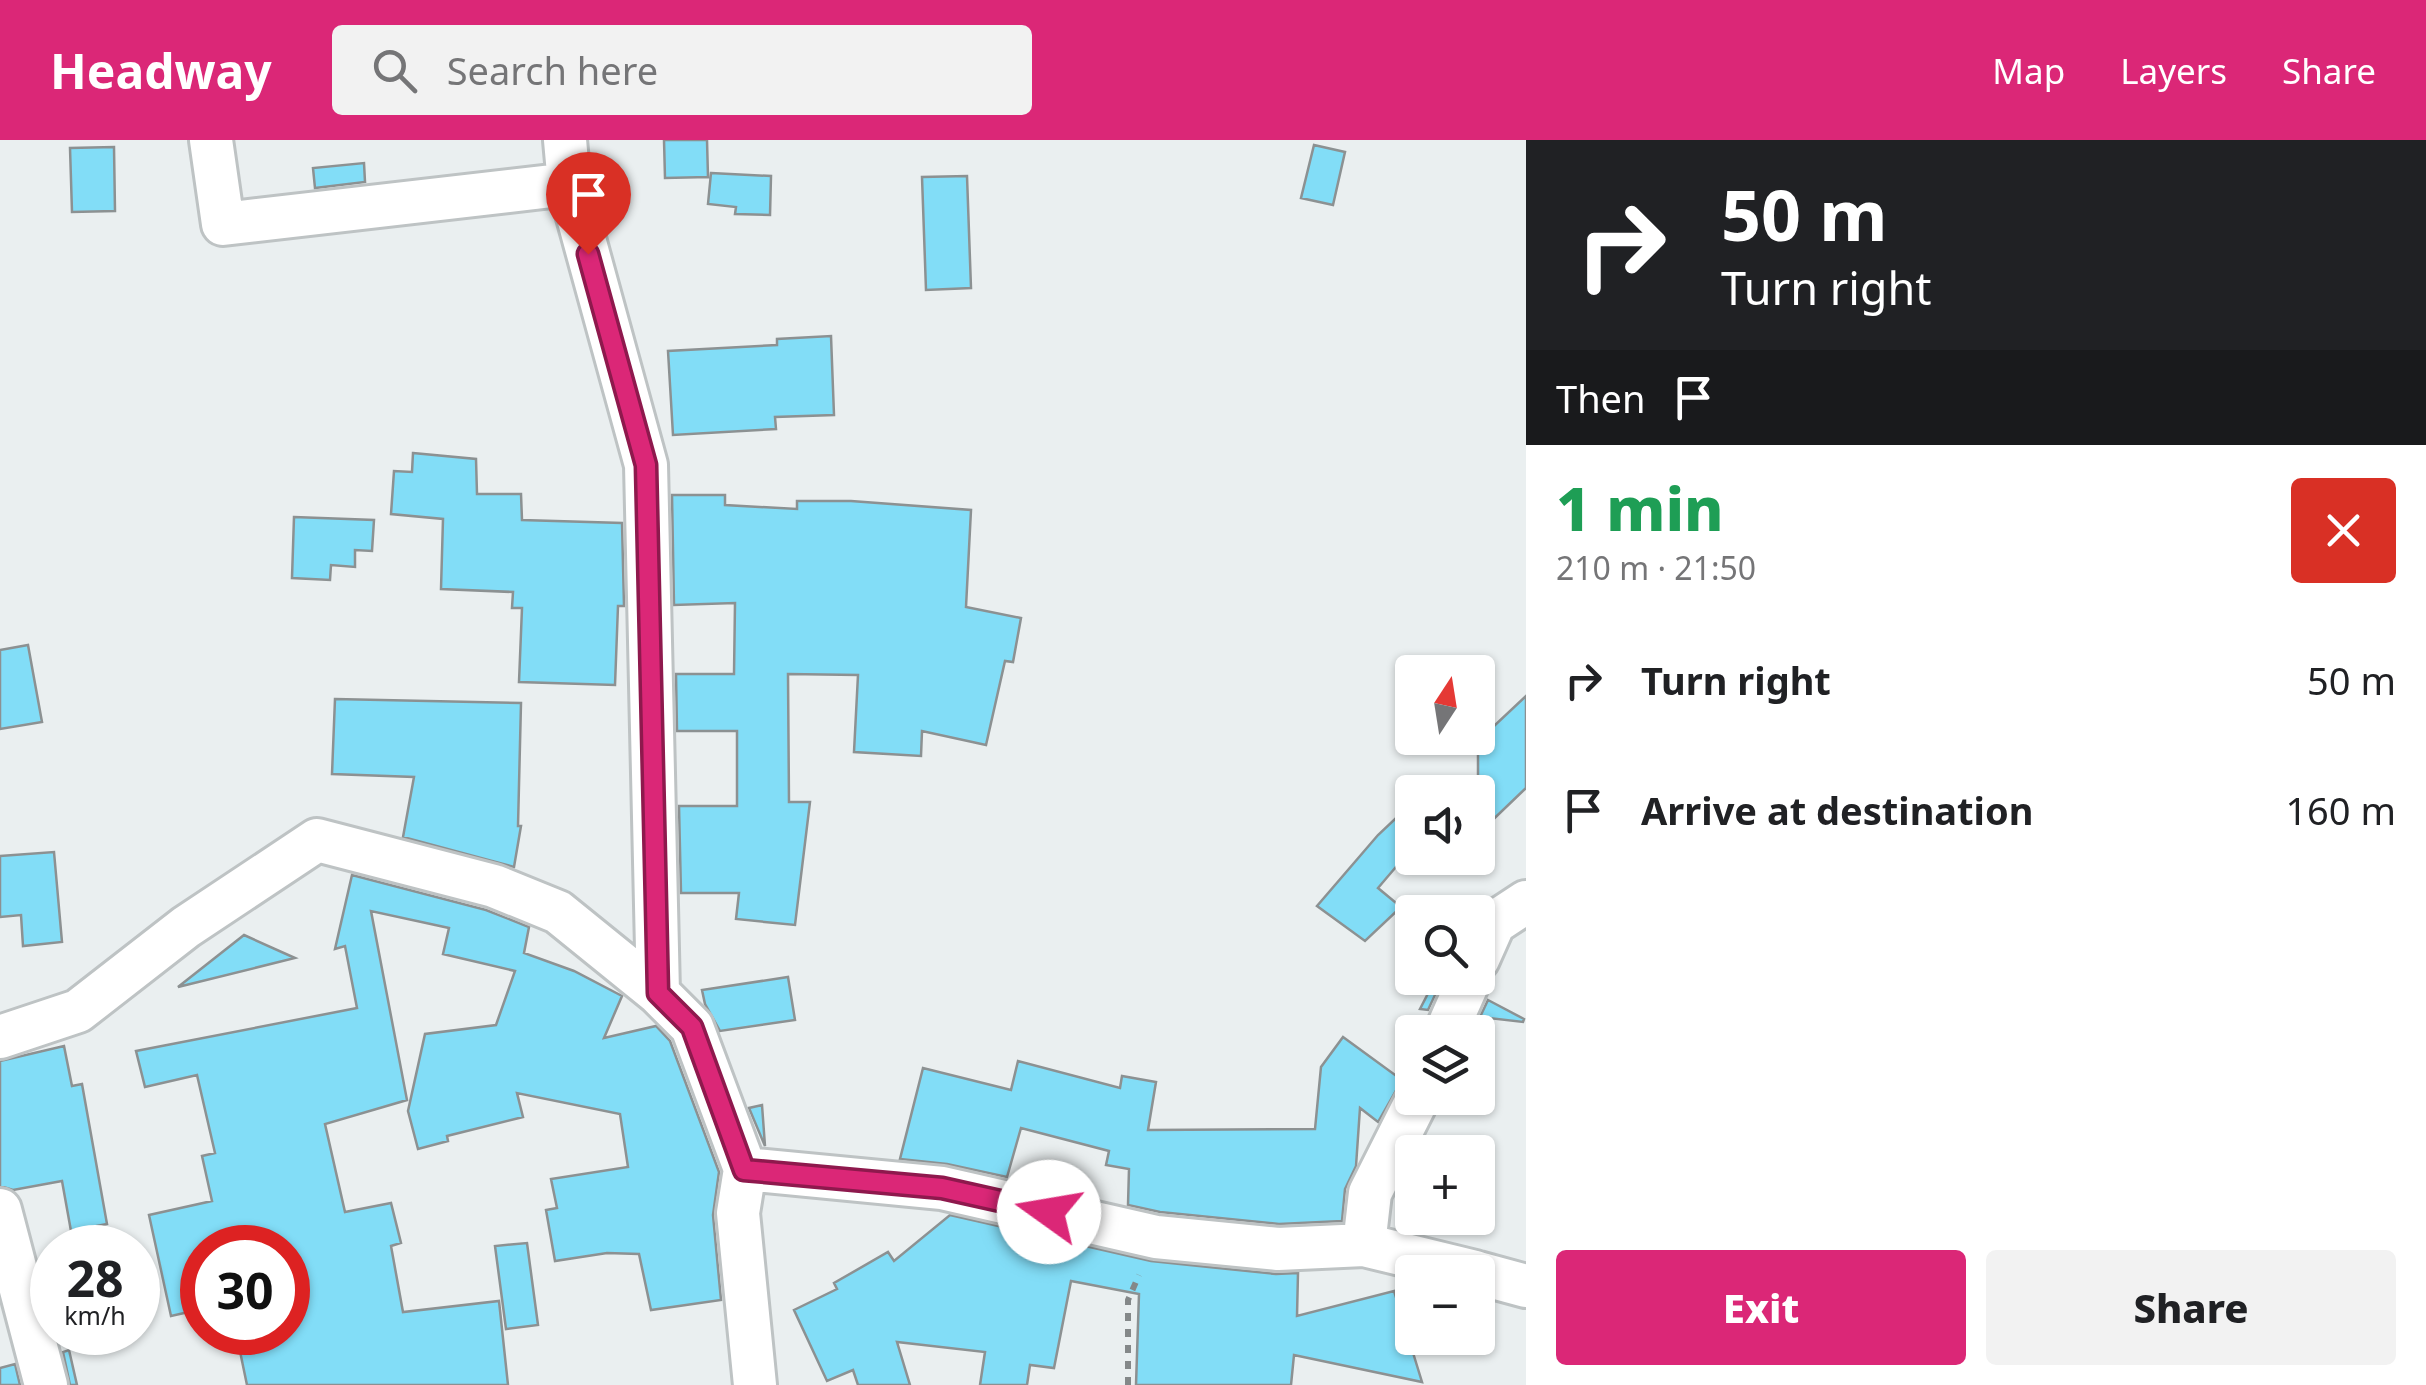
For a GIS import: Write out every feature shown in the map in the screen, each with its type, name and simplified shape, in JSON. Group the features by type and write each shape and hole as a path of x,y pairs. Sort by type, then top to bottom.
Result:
{"street":[{"path":"211,140 223,224 569,184"},
{"path":"566,140 569,184 646,465 658,993"},
{"path":"0,1037 78,1011 186,927 317,840 494,886 558,912 658,993 692,1027 744,1170 738,1213 755,1385"},
{"path":"1495,922 1526,902"},
{"path":"1364,1245 1370,1193 1409,1115"},
{"path":"744,1170 942,1188 1156,1237 1278,1249 1364,1245 1404,1255"},
{"path":"0,1210 46,1385"},
{"path":"1495,1278 1526,1286"}],"path":[{"path":"1128,1385 1128,1300 1156,1237"}],"building":[{"path":"664,140 707,140 708,177 665,178"},
{"path":"1314,145 1345,152 1333,205 1301,198"},
{"path":"114,147 115,211 72,212 70,148"},
{"path":"364,163 365,182 315,188 313,168"},
{"path":"711,173 771,176 770,215 735,214 736,207 708,204"},
{"path":"967,176 971,288 926,290 922,177"},
{"path":"831,336 834,415 775,417 776,429 673,435 668,351 777,345 777,339"},
{"path":"413,453 476,459 477,494 521,494 522,520 622,523 624,606 618,606 615,685 519,682 522,608 512,608 513,592 441,589 443,519 391,514 394,471 412,472"},
{"path":"672,495 725,495 725,505 797,509 797,501 851,501 971,510 966,607 1021,618 1013,662 1005,661 986,745 922,731 921,756 854,752 858,675 788,674 789,802 810,802 795,925 736,919 739,893 681,893 679,806 737,806 737,731 677,731 676,674 734,674 735,603 674,605"},
{"path":"294,517 374,520 372,551 355,550 355,567 331,565 330,580 292,578"},
{"path":"28,645 42,722 0,729 0,650"},
{"path":"1526,696 1526,788 1495,818 1495,775 1478,775 1478,755 1495,755 1495,725"},
{"path":"335,699 521,703 521,826 514,867 403,837 414,777 332,774"},
{"path":"1395,819 1395,868 1378,888 1395,902 1395,913 1365,941 1317,906"},
{"path":"54,852 62,942 23,946 21,915 0,917 0,856"},
{"path":"352,875 486,910 529,927 524,953 574,971 622,996 604,1038 656,1026 670,1041 719,1172 713,1215 721,1300 651,1310 639,1254 607,1253 555,1261 546,1210 557,1208 551,1179 628,1167 620,1114 517,1093 523,1117 447,1136 448,1141 418,1149 408,1111 425,1034 496,1025 515,971 443,954 449,928 371,911 407,1100 325,1124 345,1212 391,1203 401,1243 391,1246 403,1312 499,1301 508,1385 247,1385 241,1355 310,1355 310,1225 180,1225 180,1314 171,1316 160,1266 160,1225 151,1225 149,1215 212,1201 202,1156 215,1153 197,1075 145,1087 136,1051 357,1008 345,946 335,949"},
{"path":"244,935 295,958 178,987"},
{"path":"788,977 795,1020 720,1031 705,1004 702,990"},
{"path":"1427,995 1435,995 1428,1010 1420,1009"},
{"path":"1488,1000 1524,1019 1523,1022 1481,1015"},
{"path":"1343,1037 1395,1075 1395,1092 1378,1122 1360,1108 1356,1166 1345,1189 1342,1221 1279,1224 1128,1205 1129,1169 1106,1165 1109,1151 1021,1128 1007,1177 900,1159 923,1068 1011,1090 1018,1061 1120,1088 1122,1076 1156,1082 1148,1130 1315,1129 1321,1067"},
{"path":"64,1046 72,1086 82,1084 107,1224 70,1225 62,1181 13,1190 0,1186 0,1061"},
{"path":"762,1105 765,1146 749,1108"},
{"path":"950,1215 1151,1261 1298,1273 1297,1316 1394,1291 1395,1355 1414,1355 1422,1382 1294,1355 1291,1385 1136,1385 1139,1294 1071,1281 1054,1368 1030,1365 1027,1385 980,1385 985,1352 897,1342 910,1385 858,1385 853,1370 827,1381 794,1310 837,1289 834,1283 888,1252 894,1261"},
{"path":"527,1243 538,1325 506,1329 495,1246"},
{"path":"64,1355 70,1355 77,1385 70,1385"},
{"path":"15,1364 20,1385 0,1385 0,1368"}],"route":[{"path":"588,254 646,465 658,993 692,1027 744,1170 942,1188 1049,1212"}]}
